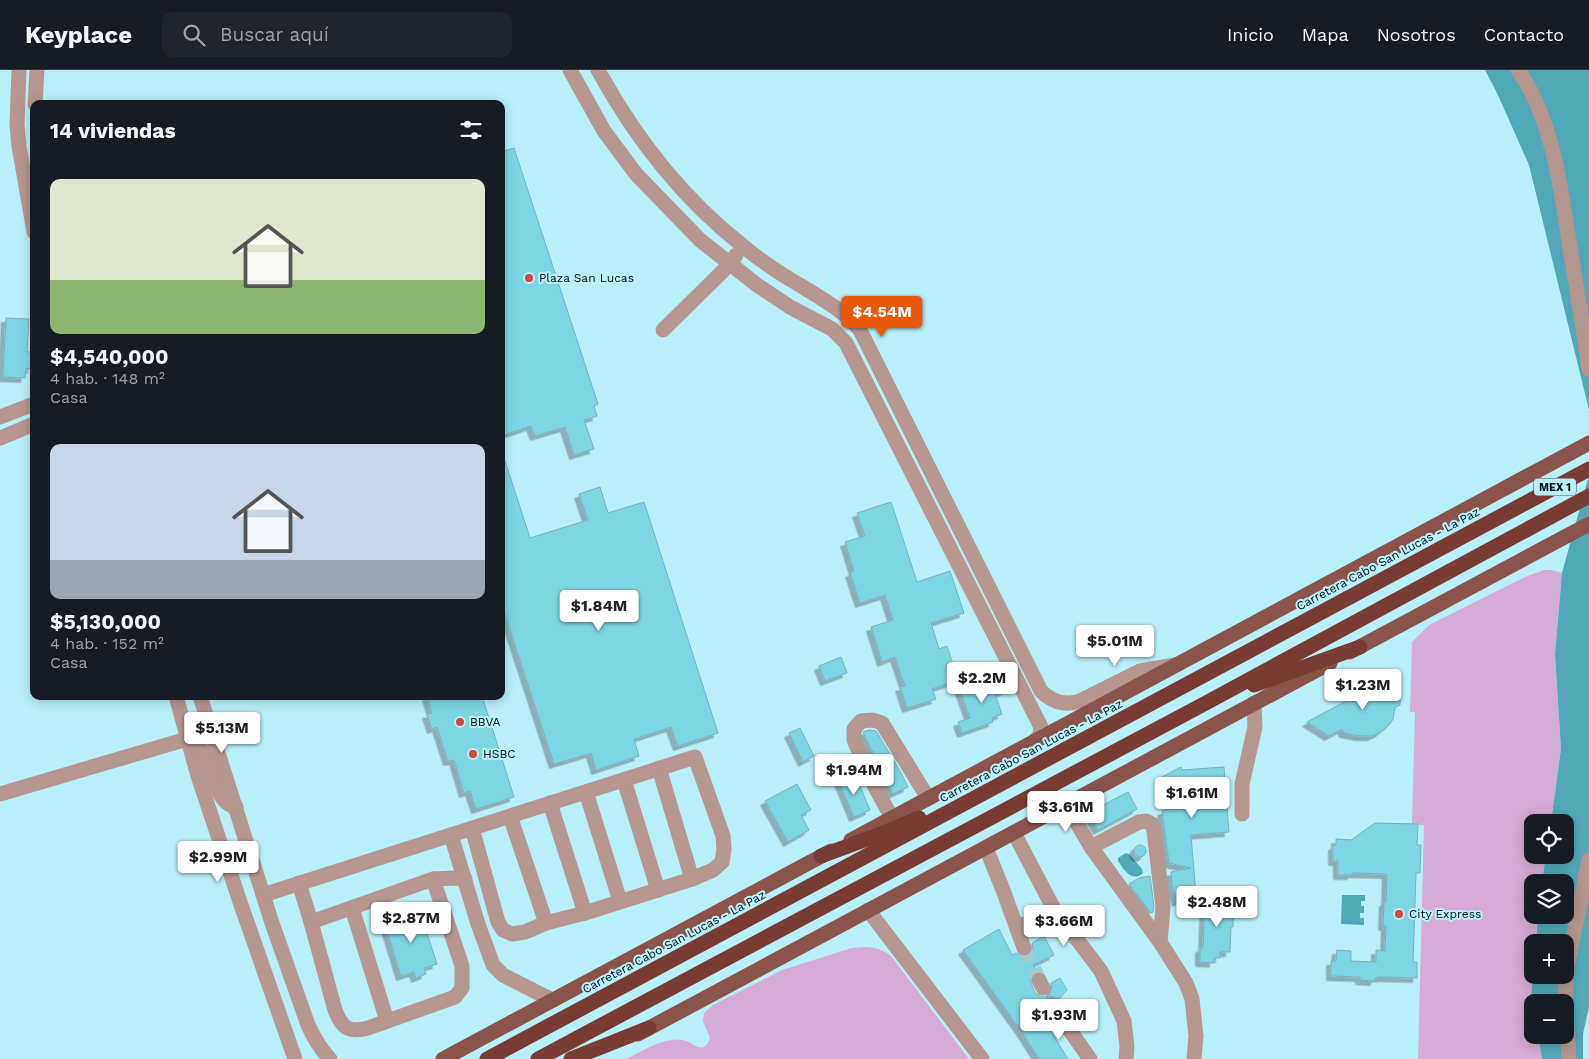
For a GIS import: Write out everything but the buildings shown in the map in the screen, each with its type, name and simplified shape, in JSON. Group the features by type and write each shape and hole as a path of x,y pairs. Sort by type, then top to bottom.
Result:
{"highway":[{"name":"Carretera Cabo San Lucas - La Paz","path":"487,1059 1589,469"},
{"name":"MEX 1","path":"538,1059 1204,704 1589,496"},
{"path":"1204,704 1360,647"},
{"path":"821,856 886,832 996,787"},
{"path":"571,1059 649,1028"}],"main road":[{"path":"443,1059 1589,443"},
{"path":"590,1059 1589,524"}],"street":[{"path":"19,70 17,125 30,209"},
{"path":"35,100 37,70"},
{"path":"570,70 604,130 636,174 700,240 757,285 790,307 832,329 850,349 1041,728 1040,734 1035,741"},
{"path":"598,70 625,117 654,157 691,198 742,246 802,287 840,310 860,330 1034,678 1044,694 1055,701 1076,702 1140,671 1178,664"},
{"path":"1518,70 1538,106 1549,137 1564,210 1589,369"},
{"path":"663,330 730,264 742,246"},
{"path":"0,417 30,406"},
{"path":"0,438 30,426"},
{"path":"177,700 187,739 240,902 295,1059"},
{"path":"201,700 263,895 308,1025 318,1045 330,1059"},
{"path":"1242,814 1242,784 1255,727 1254,703"},
{"path":"892,818 875,788 854,740 854,729 861,721 874,720 882,723 928,798"},
{"path":"0,794 187,739 195,742 204,751 222,798 228,805 236,807"},
{"path":"263,895 299,883 695,757 723,836 724,849 722,862 713,870 658,890 546,923 525,932 512,934 503,930 498,922 472,828"},
{"path":"659,768 692,878"},
{"path":"624,780 658,890"},
{"path":"586,792 620,902"},
{"path":"550,803 585,913"},
{"path":"1066,805 1091,847 1160,942 1186,983 1192,999 1196,1036 1194,1059"},
{"path":"510,816 546,923"},
{"path":"1091,847 1139,822 1146,821 1152,824 1163,907 1160,942"},
{"path":"1014,833 1054,909 1101,971 1124,1021 1127,1047 1126,1059"},
{"path":"451,835 478,924 493,965 502,975 552,1000"},
{"path":"986,848 1024,948"},
{"path":"1566,994 1567,967 1589,860"},
{"path":"299,883 340,1022 349,1030 360,1030 455,997 462,988 462,966 433,879"},
{"path":"312,922 433,879 465,879"},
{"path":"352,908 387,1021"},
{"path":"1017,928 1054,909"},
{"path":"868,910 982,1059"},
{"path":"1052,1006 1090,1059"},
{"path":"1567,1044 1568,1059"}],"shaded area":[{"path":"1544,570 1562,573 1555,654 1561,749 1552,814 1524,814 1524,864 1545,864 1543,874 1524,874 1524,924 1537,924 1537,934 1524,934 1524,984 1532,984 1531,994 1524,994 1524,1044 1540,1044 1542,1059 1418,1059 1424,825 1412,824 1415,712 1410,712 1412,642 1429,625 1525,577"},
{"path":"852,948 879,949 891,956 969,1059 626,1059 667,1041 681,1040 701,1048 704,1047 710,1038 703,1021 704,1013 713,1005 782,970"}],"water":[{"path":"1485,70 1589,70 1589,410 1529,165"},
{"path":"1589,475 1589,1007 1583,1034 1583,1059 1542,1059 1540,1044 1574,1044 1574,994 1531,994 1532,984 1574,984 1574,934 1537,934 1537,924 1574,924 1574,874 1543,874 1545,864 1574,864 1574,814 1552,814 1561,749 1555,654 1562,573"},
{"path":"1126,853 1142,869 1143,873 1139,876 1135,877 1129,874 1118,861 1118,858"},
{"path":"1342,895 1365,895 1365,901 1361,901 1361,906 1364,906 1364,913 1360,913 1360,918 1364,918 1364,925 1341,924"}],"tunnel":[{"path":"1024,948 1039,980"}],"place":[{"name":"Plaza San Lucas","path":"529,278"},
{"name":"BBVA","path":"460,722"},
{"name":"HSBC","path":"473,754"},
{"name":"City Express","path":"1399,914"}]}
